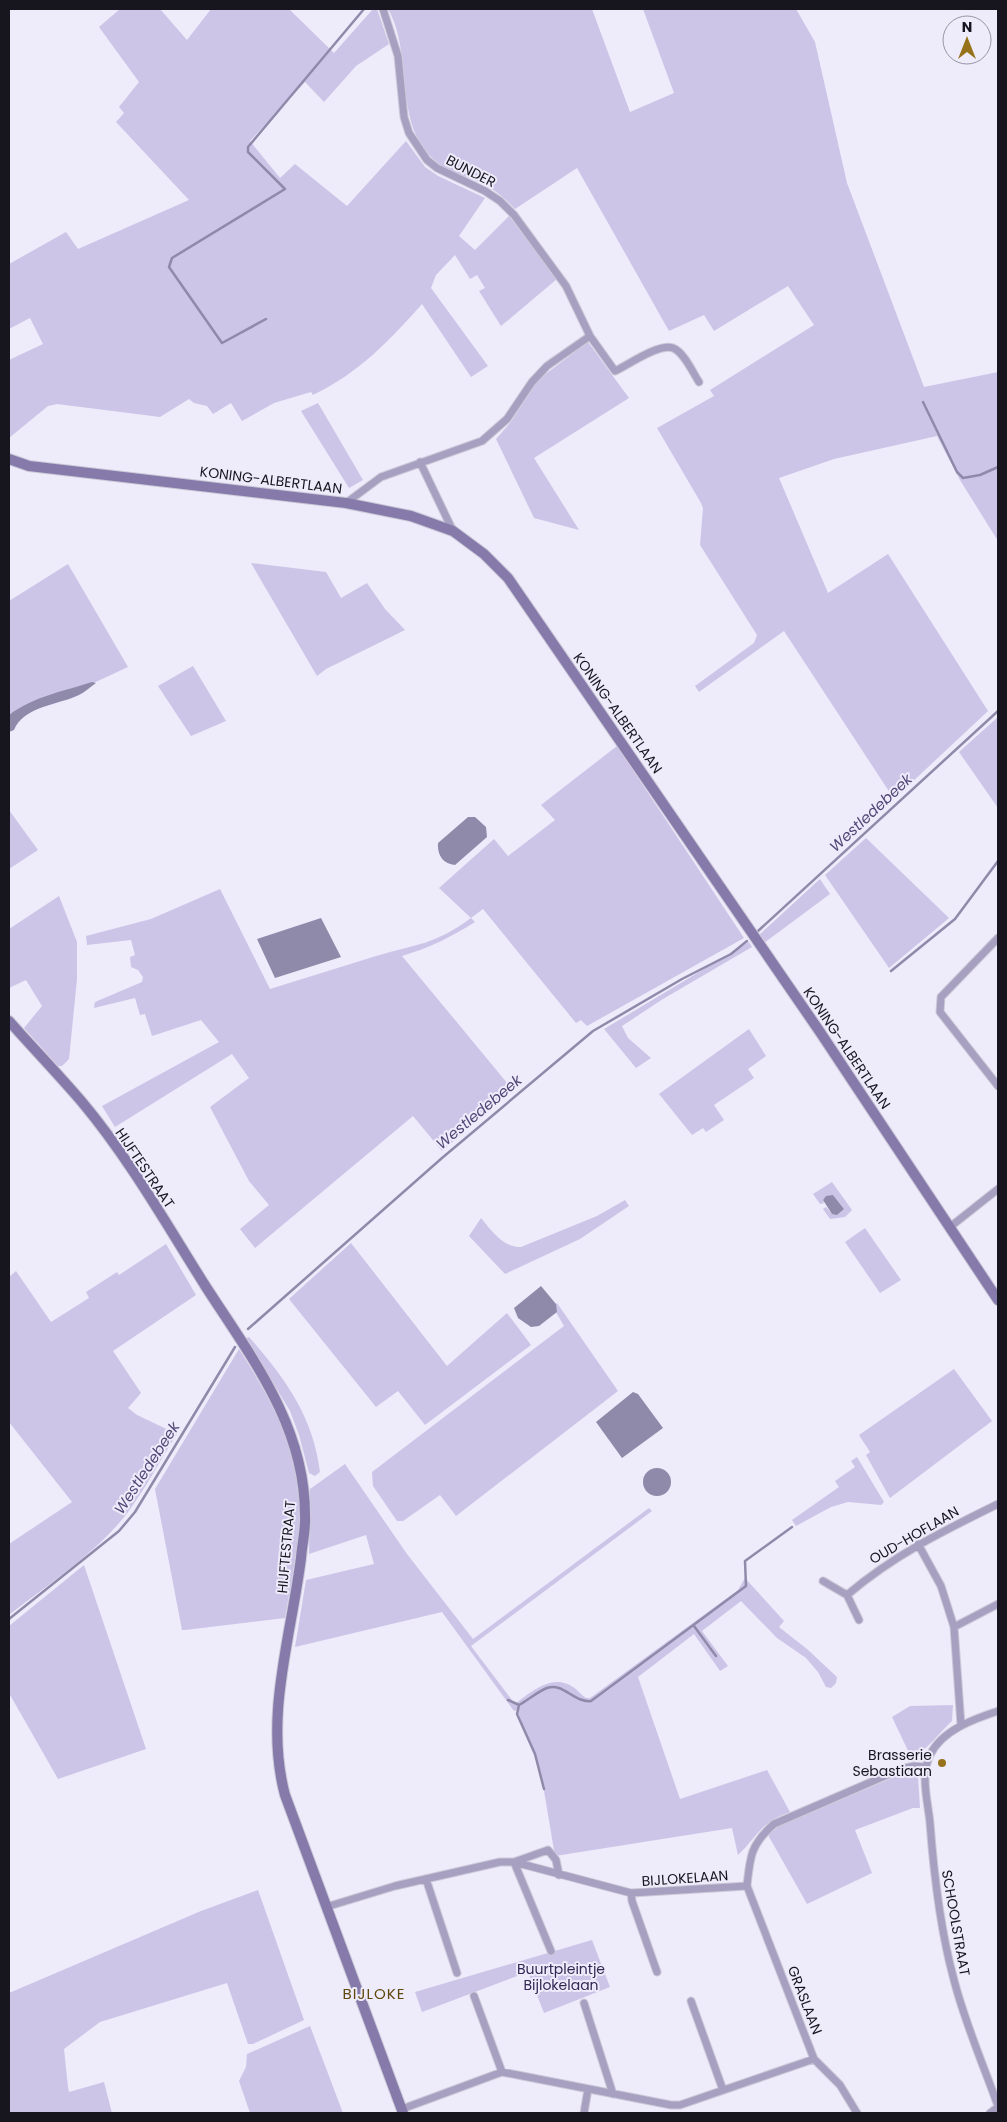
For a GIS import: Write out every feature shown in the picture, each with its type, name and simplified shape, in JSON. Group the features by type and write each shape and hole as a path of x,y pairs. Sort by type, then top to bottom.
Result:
{"street":[{"name":"BUNDER","path":"383,9 398,56 404,117 409,133 428,160 437,168 500,200 514,214 566,286 590,336 615,371 661,347 673,348 680,353 699,382"},
{"path":"346,503 381,477 482,441 506,419 532,382 547,366 590,336"},
{"name":"KONING-ALBERTLAAN","path":"9,459 29,466 346,503 411,516 453,531 484,554 508,578 814,1024 998,1300"},
{"path":"420,462 453,531"},
{"path":"998,938 941,997 939,1006 940,1012 998,1086"},
{"name":"HIJFTESTRAAT","path":"9,1021 82,1102 116,1147 271,1388 292,1435 305,1493 306,1518 296,1596 276,1720 278,1770 285,1796 403,2111"},
{"path":"950,1227 998,1189"},
{"name":"OUD-HOFLAAN","path":"847,1595 877,1569 918,1544 998,1504"},
{"path":"918,1544 941,1586 954,1627 961,1725"},
{"path":"823,1581 847,1595 859,1620"},
{"path":"954,1627 998,1604"},
{"path":"925,1767 930,1754 961,1725 998,1711"},
{"name":"BIJLOKELAAN","path":"326,1907 395,1886 500,1862 514,1862 632,1893 747,1886 754,1846 760,1836 774,1824 901,1769 914,1766 925,1767"},
{"name":"SCHOOLSTRAAT","path":"925,1767 936,1889 947,1952 963,2010 998,2106"},
{"name":"BIJLOKELAAN","path":"514,1862 548,1850 556,1860 559,1874"},
{"path":"514,1862 551,1951"},
{"path":"426,1879 457,1973"},
{"name":"GRASLAAN","path":"747,1886 814,2060 840,2085 857,2113"},
{"name":"BIJLOKELAAN","path":"632,1893 632,1901 657,1972"},
{"path":"474,1996 502,2072"},
{"path":"691,2001 723,2090"},
{"path":"584,2003 613,2094"},
{"path":"403,2111 502,2072 680,2105 814,2060"},
{"path":"584,2113 588,2089"},
{"path":"990,2113 998,2106"}],"green space":[{"path":"120,9 160,9 187,40 211,9 289,9 334,53 373,9 377,9 389,44 356,66 324,102 305,82 250,141 280,178 295,164 347,206 406,141 425,167 438,176 485,198 459,236 475,250 509,216 557,279 501,326 479,291 485,288 477,275 470,279 455,255 436,275 431,288 488,366 471,377 422,304 398,331 345,377 313,395 311,392 274,403 242,421 231,403 213,414 207,406 194,403 189,399 160,417 57,404 48,406 9,438 9,360 43,344 30,318 9,329 9,264 66,232 78,249 189,200 116,122 124,113 119,107 139,82 99,27"},
{"path":"388,9 592,9 630,112 674,93 643,9 796,9 815,42 847,183 924,387 998,372 998,541 960,480 937,436 834,459 779,478 828,593 888,554 988,711 894,799 784,631 699,692 695,686 754,643 757,635 700,545 703,508 657,428 714,396 710,390 814,325 788,286 714,331 704,315 669,331 577,168 515,209 492,189 437,163 419,141 412,124 400,46 396,27"},
{"path":"588,342 629,398 534,458 579,530 534,518 496,439 510,423 539,379"},
{"path":"318,403 363,480 349,488 301,411"},
{"path":"251,563 326,572 341,598 367,583 385,609 405,630 326,669 317,676"},
{"path":"68,564 128,667 33,711 9,726 9,601"},
{"path":"193,666 226,721 191,736 158,686"},
{"path":"998,717 998,808 959,752"},
{"path":"617,746 744,938 587,1026 581,1020 576,1023 483,909 471,918 439,888 494,839 508,856 555,820 541,805"},
{"path":"9,810 38,850 9,869"},
{"path":"866,838 949,918 889,968 825,875"},
{"path":"820,879 830,894 764,943 759,935"},
{"path":"220,889 270,989 425,943 446,934 471,918 475,922 457,933 431,946 402,956 513,1090 442,1151 413,1116 255,1248 240,1229 269,1205 249,1181 210,1107 249,1078 232,1054 115,1127 102,1106 219,1042 201,1020 152,1036 145,1014 140,1015 135,998 94,1008 95,1002 142,982 143,977 138,970 131,967 130,957 135,955 131,940 87,945 86,936 151,919"},
{"path":"59,896 77,942 77,979 69,1059 62,1066 58,1066 24,1028 42,1006 26,980 9,988 9,929"},
{"path":"749,942 752,947 663,999 622,1026 628,1038 651,1058 636,1068 604,1029"},
{"path":"749,1029 766,1056 748,1069 754,1078 714,1105 724,1120 706,1132 703,1128 692,1135 659,1094"},
{"path":"832,1182 852,1210 845,1217 830,1219 823,1209 826,1207 832,1214 844,1209 833,1195 823,1200 824,1203 820,1204 813,1194"},
{"path":"625,1200 629,1206 580,1239 505,1274 469,1236 481,1218 493,1233 503,1241 521,1247 597,1216"},
{"path":"865,1228 901,1280 880,1293 845,1242"},
{"path":"351,1243 447,1366 507,1313 531,1345 425,1425 398,1391 376,1407 289,1299"},
{"path":"166,1244 196,1295 113,1351 141,1393 128,1408 137,1415 177,1434 141,1493 116,1526 88,1554 9,1615 9,1544 72,1502 9,1422 9,1277 16,1271 51,1322 89,1298 86,1292 117,1272 119,1275"},
{"path":"557,1303 618,1391 456,1516 440,1495 403,1521 397,1521 373,1486 372,1472 564,1326 553,1307"},
{"path":"249,1337 285,1383 304,1415 311,1433 320,1472 315,1476 309,1473 299,1435 290,1411 246,1338"},
{"path":"239,1349 273,1408 290,1449 296,1470 300,1515 296,1554 285,1618 182,1630 155,1489"},
{"path":"954,1369 992,1421 890,1498 866,1455 870,1452 859,1435"},
{"path":"857,1457 884,1502 881,1505 848,1502 831,1507 796,1526 792,1520 839,1487 835,1481 855,1467 851,1461"},
{"path":"345,1464 407,1554 473,1639 649,1508 652,1511 471,1646 515,1704 542,1686 558,1682 575,1688 586,1698 590,1698 738,1590 745,1578 784,1621 779,1627 807,1649 837,1677 836,1683 831,1688 826,1687 818,1672 806,1658 777,1638 741,1601 702,1631 728,1666 720,1671 694,1634 638,1677 680,1799 767,1770 790,1812 765,1825 738,1855 732,1828 555,1856 541,1773 517,1710 514,1711 442,1612 295,1647 306,1580 374,1564 366,1535 309,1554 310,1489"},
{"path":"84,1565 146,1749 58,1779 9,1693 9,1626"},
{"path":"953,1705 952,1721 928,1746 911,1757 892,1717 910,1706"},
{"path":"906,1772 914,1773 918,1776 920,1808 913,1808 855,1830 872,1873 807,1904 768,1835 779,1826"},
{"path":"258,1890 304,2020 253,2044 248,2044 227,1983 100,2022 64,2049 68,2087 69,2092 104,2082 112,2113 9,2113 9,1993 201,1911"},
{"name":"Buurtpleintje Bijlokelaan","path":"592,1940 610,1987 544,2013 528,1972 422,2012 415,1992"},
{"path":"310,2026 343,2113 250,2113 239,2081 246,2067 247,2054"}],"shaded area":[{"path":"92,682 96,683 79,695 33,711 19,722 14,730 9,732 9,715 29,703 49,695"},
{"path":"468,817 475,817 486,827 487,837 455,865 447,863 440,855 438,843"},
{"path":"321,918 341,957 275,978 257,939"},
{"path":"833,1195 844,1209 837,1215 832,1214 823,1200 826,1196"},
{"path":"541,1286 556,1304 557,1312 539,1326 531,1327 518,1318 514,1308"},
{"path":"633,1392 638,1394 663,1428 622,1458 596,1422"},
{"path":"657,1468 667,1472 671,1482 667,1492 657,1496 647,1492 643,1482 647,1472"}],"waterway":[{"path":"266,319 222,343 169,267 172,258 285,189 248,152 248,147 364,9"},
{"path":"923,402 957,472 963,478 980,475 998,467"},
{"name":"Westledebeek","path":"758,931 998,711"},
{"path":"891,971 955,919 998,861"},
{"name":"Westledebeek","path":"248,1329 442,1158 593,1031 682,979 731,954 747,941"},
{"name":"Westledebeek","path":"9,1619 119,1531 135,1512 235,1347"},
{"path":"544,1789 535,1754 517,1714 519,1705 543,1690 553,1687 579,1699 591,1701 746,1586 745,1561 792,1527"},
{"path":"694,1626 716,1656"},
{"path":"508,1700 519,1705"}],"place":[{"name":"Brasserie Sebastiaan","path":"942,1763"}],"district":[{"name":"BIJLOKE","path":"374,1994"}]}
